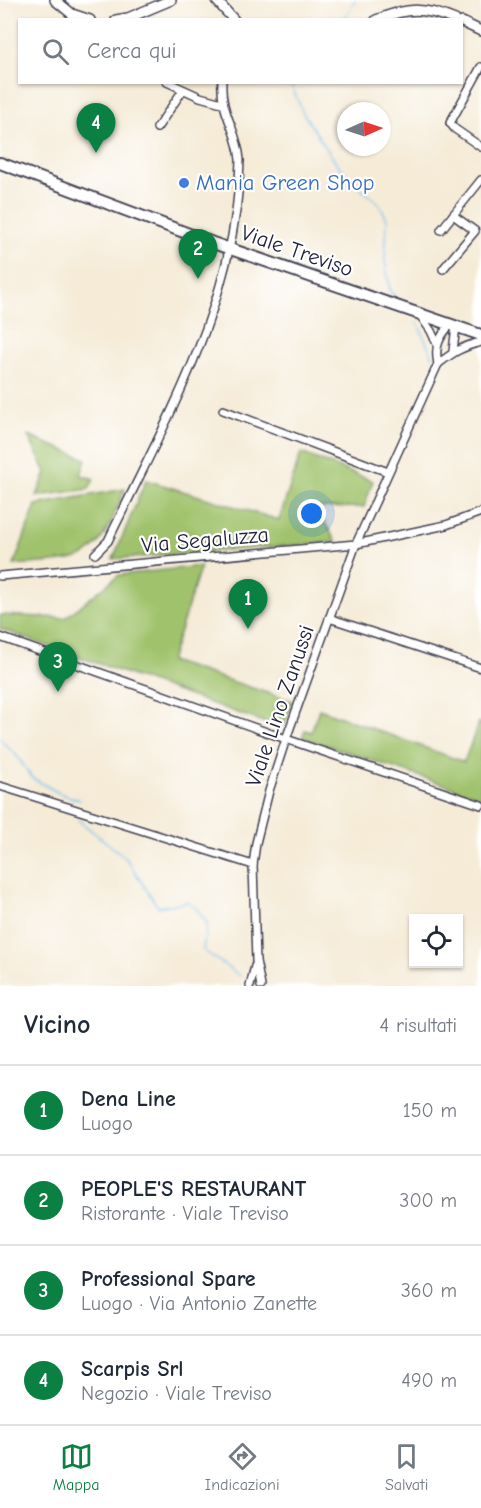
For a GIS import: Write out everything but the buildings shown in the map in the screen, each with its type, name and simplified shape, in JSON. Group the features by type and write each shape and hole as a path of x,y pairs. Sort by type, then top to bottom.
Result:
{"main road":[{"name":"Viale Treviso","path":"0,163 231,249 481,335"}],"street":[{"path":"55,0 72,14 84,18"},
{"path":"128,18 171,0"},
{"path":"216,0 232,18"},
{"path":"381,18 403,10 415,9 427,10 449,18"},
{"path":"463,22 481,31"},
{"path":"481,67 450,123 481,147"},
{"path":"171,84 222,103"},
{"path":"95,554 108,541 196,358 231,249 240,173 239,148 222,103 222,84"},
{"path":"157,128 183,90"},
{"path":"441,230 481,180"},
{"path":"443,269 476,231 453,215"},
{"name":"Viale Lino Zanussi","path":"419,314 437,344 438,364"},
{"path":"437,344 442,334 454,325"},
{"path":"453,351 454,325"},
{"name":"Viale Lino Zanussi","path":"261,986 256,961 253,865 269,791 286,739 356,544 438,364 453,351 481,342"},
{"path":"223,410 388,472"},
{"name":"Via Segaluzza","path":"0,576 356,544 446,525 481,512"},
{"path":"329,618 481,668"},
{"path":"0,637 286,739 481,805"},
{"path":"0,786 253,865"},
{"name":"Viale Lino Zanussi","path":"250,986 256,961"}],"green space":[{"path":"28,436 86,459 81,475 94,479 89,489 37,496 46,472"},
{"path":"301,453 373,481 364,507 316,508 336,542 113,559 146,480 279,520"},
{"path":"125,489 107,530 85,555 75,559 14,565 36,505"},
{"path":"201,566 170,661 292,701 285,724 269,724 0,629 0,615 65,618 119,575"},
{"path":"319,709 464,762 479,722 481,723 481,797 302,737 305,730 311,732"}],"waterway":[{"path":"345,18 355,0"},
{"path":"291,84 303,113 334,160 353,183 378,202 387,219 385,261 390,291 400,303"},
{"path":"417,322 433,357"},
{"path":"0,739 17,756 32,778 61,794 80,800"},
{"path":"78,820 125,857 158,907 187,902 196,908 207,923 203,950 240,976"}],"place":[{"name":"Scarpis Srl","path":"96,153"},
{"name":"Mania Green Shop","path":"184,183"},
{"name":"PEOPLE'S RESTAURANT","path":"198,279"},
{"name":"Dena Line","path":"248,629"},
{"name":"Professional Spare","path":"58,692"}]}
